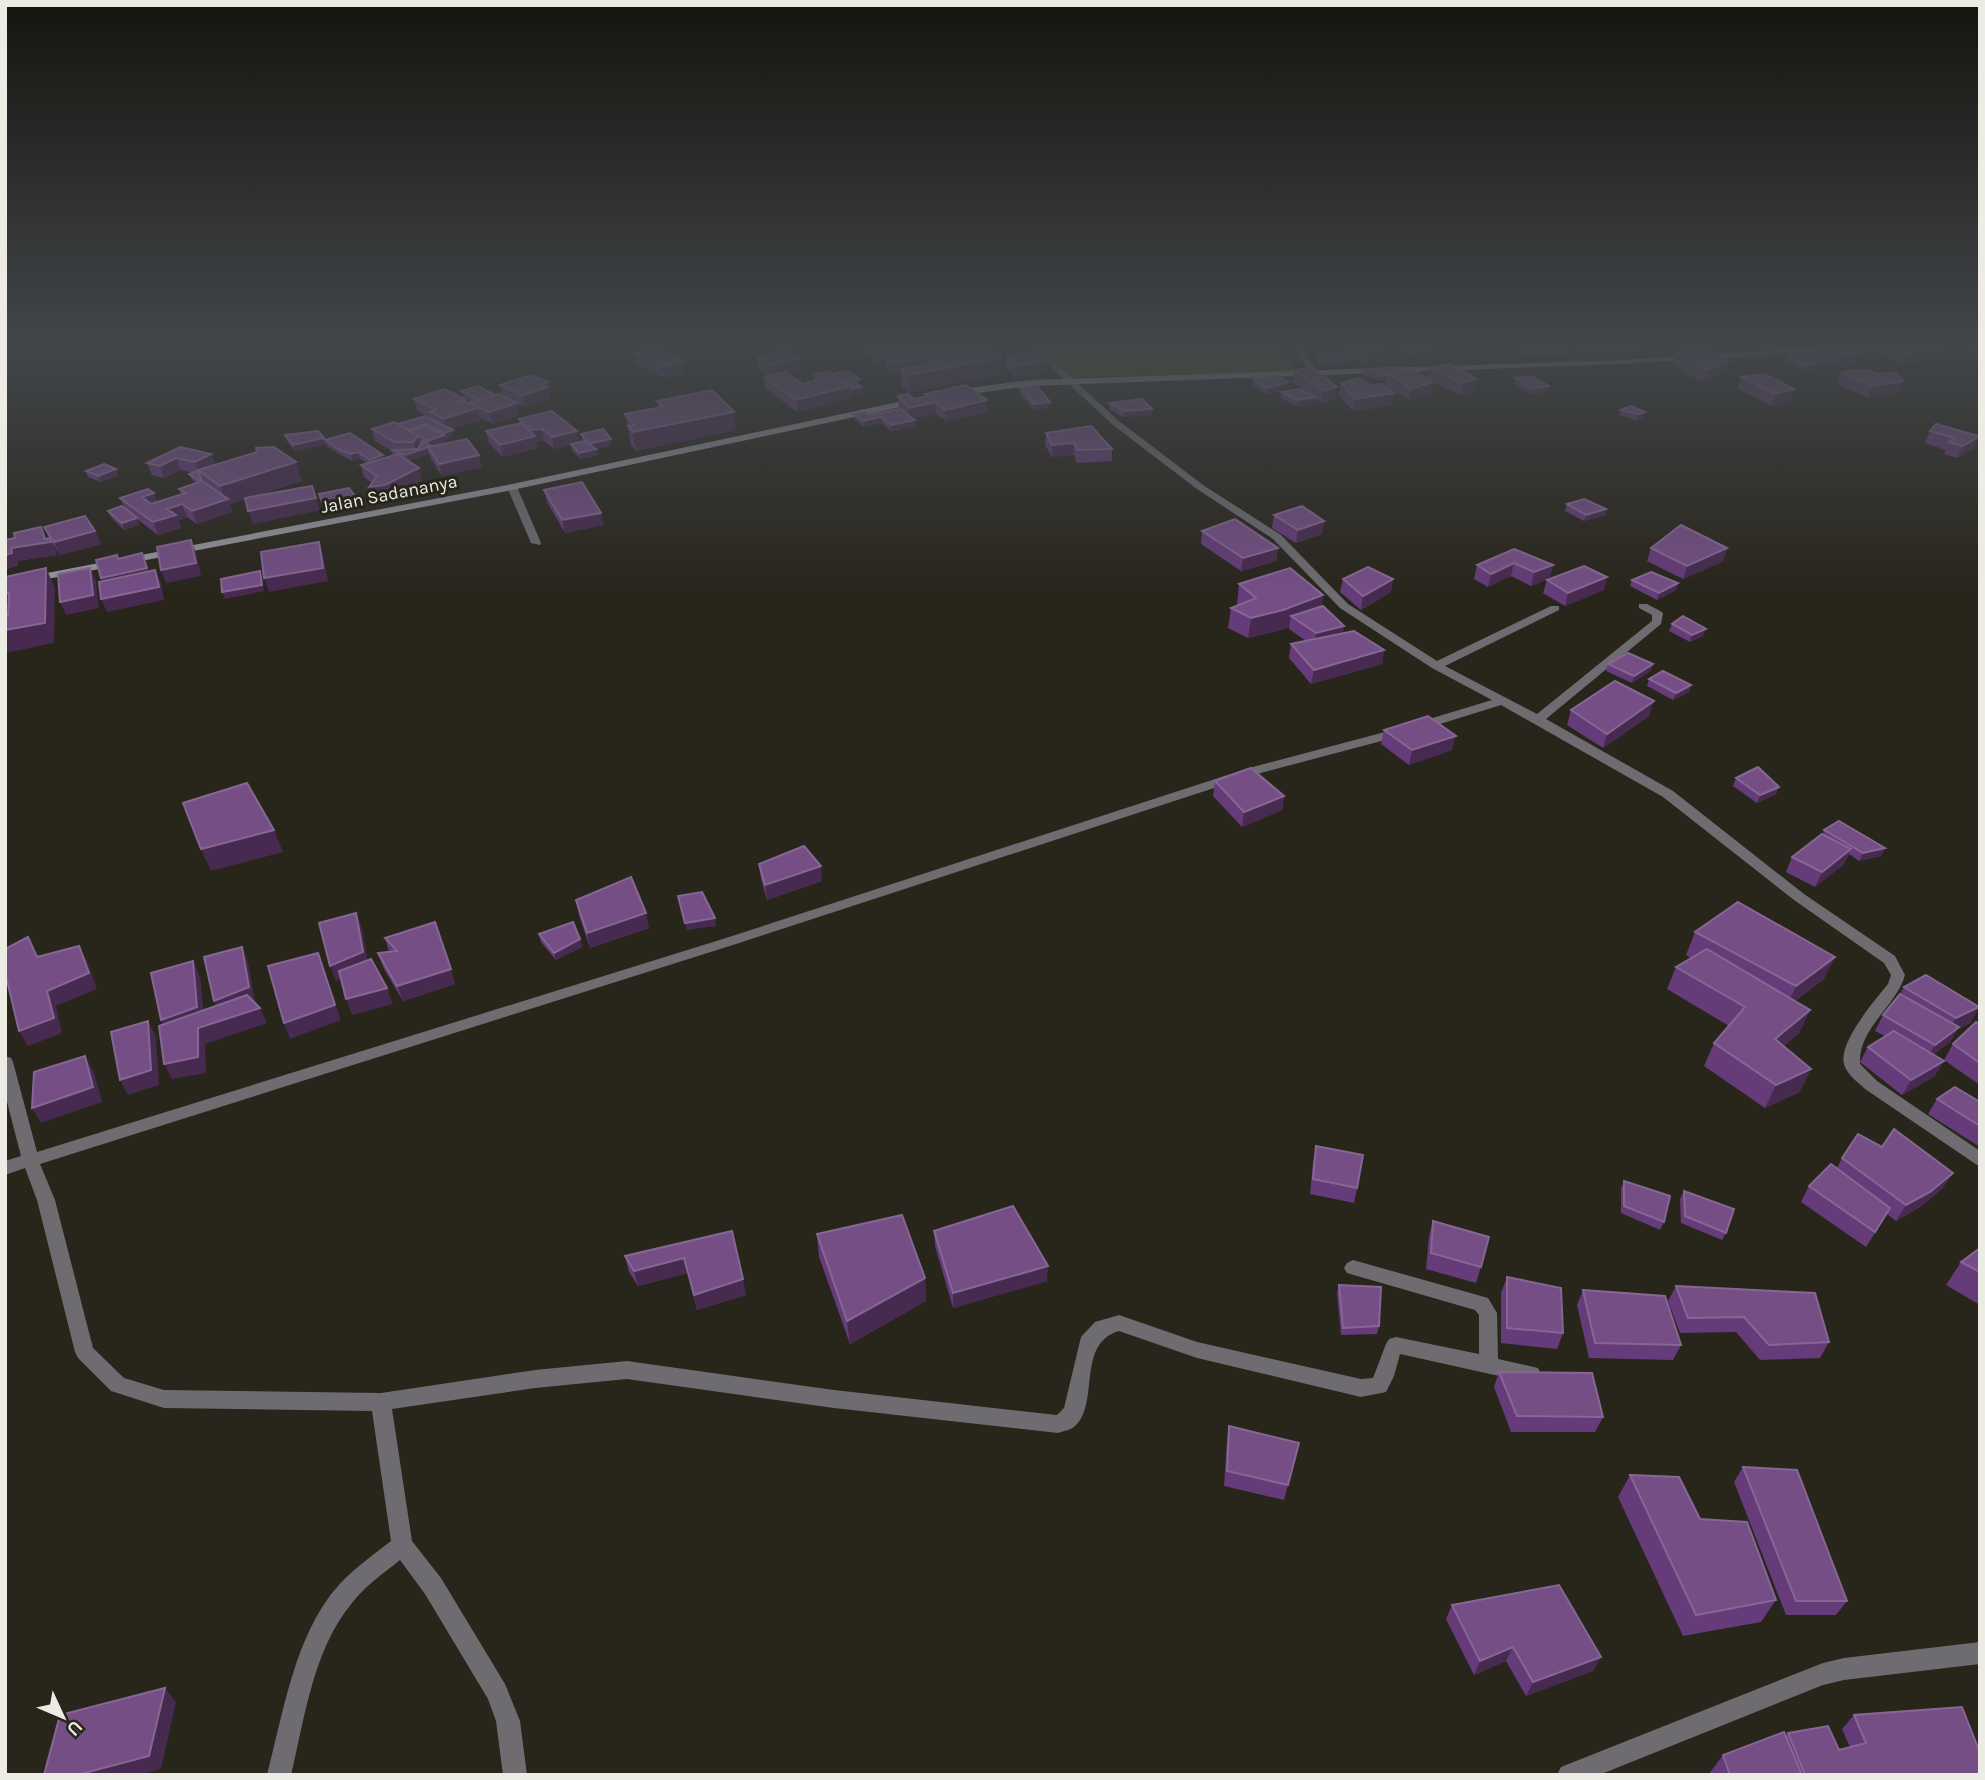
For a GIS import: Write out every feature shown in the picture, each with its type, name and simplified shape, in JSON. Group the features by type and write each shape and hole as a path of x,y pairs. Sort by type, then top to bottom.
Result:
{"street":[{"name":"Jalan Sadananya","path":"5,584 512,487 793,427"},
{"path":"1123,427 1164,461 1277,537 1344,606 1436,666 1538,719 1668,794 1799,897 1891,960 1898,975 1895,985 1853,1046 1851,1063 1871,1085 1980,1160"},
{"path":"512,487 536,543"},
{"path":"1538,719 1657,622 1658,614 1643,606"},
{"path":"1436,666 1555,608"},
{"path":"5,1168 731,942 1253,771 1404,731 1501,701"},
{"path":"5,1062 30,1159 46,1200 85,1352 118,1385 164,1399 381,1402 535,1379 627,1370 834,1399 1058,1424 1067,1420 1073,1411 1088,1343 1102,1328 1119,1323 1196,1350 1361,1388 1378,1386 1384,1380 1391,1353 1396,1345 1531,1374"},
{"path":"1353,1268 1481,1304 1488,1313 1489,1363"},
{"path":"381,1402 402,1545 433,1586 497,1692 508,1721 515,1775"},
{"path":"279,1775 314,1647 327,1619 345,1594 402,1545"},
{"path":"1569,1775 1823,1674 1844,1669 1980,1653"}],"building":[{"path":"403,427 418,436 413,442 395,442 372,429"},
{"path":"428,427 444,435 428,441 410,431"},
{"path":"432,427 453,430 444,433"},
{"path":"503,427 525,427 535,436 500,445 486,431"},
{"path":"528,427 572,427 577,431 552,437 542,429 531,430"},
{"path":"629,427 658,427 633,432"},
{"path":"1092,427 1112,449 1077,450 1074,443 1052,445 1046,433"},
{"path":"1933,427 1947,427 1979,436 1963,446 1949,442 1954,438 1930,431"},
{"path":"603,429 611,439 589,444 581,434"},
{"path":"318,431 324,438 293,445 285,435"},
{"path":"350,433 383,455 370,460 358,452 351,454 340,450 325,440"},
{"path":"467,439 479,455 439,464 428,447"},
{"path":"423,441 431,446 405,455 391,450 418,449"},
{"path":"584,441 596,449 579,453 571,444"},
{"path":"180,447 211,454 195,462 176,458 160,466 147,463"},
{"path":"274,447 296,462 220,486 198,470 257,452 256,448"},
{"path":"398,454 419,468 385,485 369,487 377,476 361,465"},
{"path":"104,464 116,469 98,476 86,471"},
{"path":"198,471 202,482 189,474"},
{"path":"202,481 228,499 192,511 182,504 167,509 176,515 153,522 120,498 148,489 154,493 142,497 151,504 186,493 179,489"},
{"path":"582,482 601,513 562,520 544,490"},
{"path":"312,486 316,498 248,511 245,498"},
{"path":"349,488 356,497 323,504 319,494"},
{"path":"1584,499 1606,509 1586,515 1567,504"},
{"path":"122,506 137,518 122,523 108,511"},
{"path":"1302,506 1324,521 1298,530 1274,515"},
{"path":"85,516 95,531 54,542 44,527"},
{"path":"1235,519 1278,548 1243,558 1202,531"},
{"path":"1681,525 1727,548 1687,566 1651,548"},
{"path":"41,527 45,539 50,538 51,542 11,548 12,553 5,555 5,540 15,538 14,533"},
{"path":"191,540 196,563 161,570 157,547"},
{"path":"319,542 323,568 264,578 261,552"},
{"path":"1514,549 1553,565 1534,572 1514,563 1491,574 1477,565"},
{"path":"142,553 147,568 101,578 96,560 117,555 118,559"},
{"path":"1584,566 1607,577 1568,593 1547,580"},
{"path":"1368,567 1393,579 1363,596 1343,579"},
{"path":"46,568 45,623 5,630 9,593 5,594 5,577"},
{"path":"90,568 93,595 60,602 58,574"},
{"path":"1290,568 1323,595 1283,610 1251,618 1231,608 1256,598 1239,584"},
{"path":"155,570 159,587 101,599 99,582"},
{"path":"260,571 262,585 222,592 221,579"},
{"path":"1651,572 1678,583 1659,593 1632,580"},
{"path":"1323,606 1344,626 1316,633 1291,616"},
{"path":"1683,616 1706,629 1692,635 1672,624"},
{"path":"1354,631 1384,650 1314,670 1291,644"},
{"path":"1628,653 1653,664 1634,676 1608,664"},
{"path":"1663,671 1691,685 1676,693 1649,679"},
{"path":"1615,681 1654,701 1607,734 1571,710"},
{"path":"1428,716 1456,736 1412,750 1384,730"},
{"path":"1758,767 1779,787 1760,795 1736,778"},
{"path":"1251,768 1284,796 1244,812 1215,781"},
{"path":"247,783 274,830 201,849 183,803"},
{"path":"1839,821 1885,848 1863,853 1824,830"},
{"path":"1822,834 1851,849 1822,872 1792,857"},
{"path":"804,846 821,866 765,885 759,864"},
{"path":"631,877 646,913 587,933 576,900"},
{"path":"702,892 715,918 685,923 678,896"},
{"path":"1738,902 1835,957 1796,986 1695,932"},
{"path":"356,913 363,952 330,966 319,923"},
{"path":"435,922 451,969 397,986 378,953 397,951 385,938"},
{"path":"573,922 580,939 554,953 539,934"},
{"path":"28,937 37,957 79,946 89,973 47,991 54,1018 19,1031 5,972 5,949"},
{"path":"242,947 249,987 214,1001 204,957"},
{"path":"1707,949 1810,1010 1775,1039 1811,1069 1776,1085 1714,1043 1745,1007 1676,967"},
{"path":"318,953 335,1005 284,1023 268,966"},
{"path":"371,959 387,988 346,999 339,971"},
{"path":"193,961 197,1007 161,1020 151,973"},
{"path":"1926,975 1979,1007 1956,1018 1904,987"},
{"path":"1900,994 1959,1027 1935,1045 1883,1015"},
{"path":"247,995 260,1008 198,1028 198,1057 164,1064 159,1026"},
{"path":"148,1021 151,1070 120,1080 111,1032"},
{"path":"1976,1022 1980,1024 1980,1063 1953,1044"},
{"path":"1894,1031 1944,1061 1911,1080 1868,1047"},
{"path":"85,1056 93,1087 32,1108 34,1072"},
{"path":"1955,1087 1980,1102 1980,1126 1937,1099"},
{"path":"1894,1129 1953,1173 1930,1192 1906,1205 1842,1158 1858,1134 1882,1147"},
{"path":"1316,1146 1363,1155 1357,1188 1313,1179"},
{"path":"1831,1164 1890,1208 1875,1232 1809,1186"},
{"path":"1624,1181 1670,1196 1664,1222 1624,1206"},
{"path":"1684,1191 1734,1209 1726,1233 1685,1216"},
{"path":"1013,1206 1048,1266 953,1293 934,1231"},
{"path":"902,1215 925,1278 847,1321 817,1234"},
{"path":"1433,1221 1489,1237 1481,1267 1431,1253"},
{"path":"732,1231 743,1279 694,1295 684,1258 634,1271 625,1256"},
{"path":"1980,1248 1980,1272 1961,1262"},
{"path":"1507,1277 1561,1288 1563,1333 1507,1328"},
{"path":"1339,1285 1381,1287 1379,1326 1343,1328"},
{"path":"1676,1286 1815,1293 1829,1342 1769,1345 1744,1317 1688,1318"},
{"path":"1583,1290 1665,1296 1681,1345 1595,1343"},
{"path":"1499,1372 1592,1373 1603,1417 1517,1416"},
{"path":"1229,1426 1299,1443 1288,1485 1227,1471"},
{"path":"1743,1467 1797,1470 1847,1601 1796,1601"},
{"path":"1630,1475 1679,1477 1700,1519 1747,1522 1776,1600 1696,1615"},
{"path":"1559,1585 1601,1657 1533,1682 1513,1647 1480,1661 1452,1605"},
{"path":"165,1688 149,1756 77,1775 44,1775 60,1715"},
{"path":"1962,1707 1980,1753 1980,1775 1805,1775 1788,1733 1828,1726 1839,1750 1866,1743 1854,1715"},
{"path":"1784,1732 1802,1775 1730,1775 1723,1755"}]}
